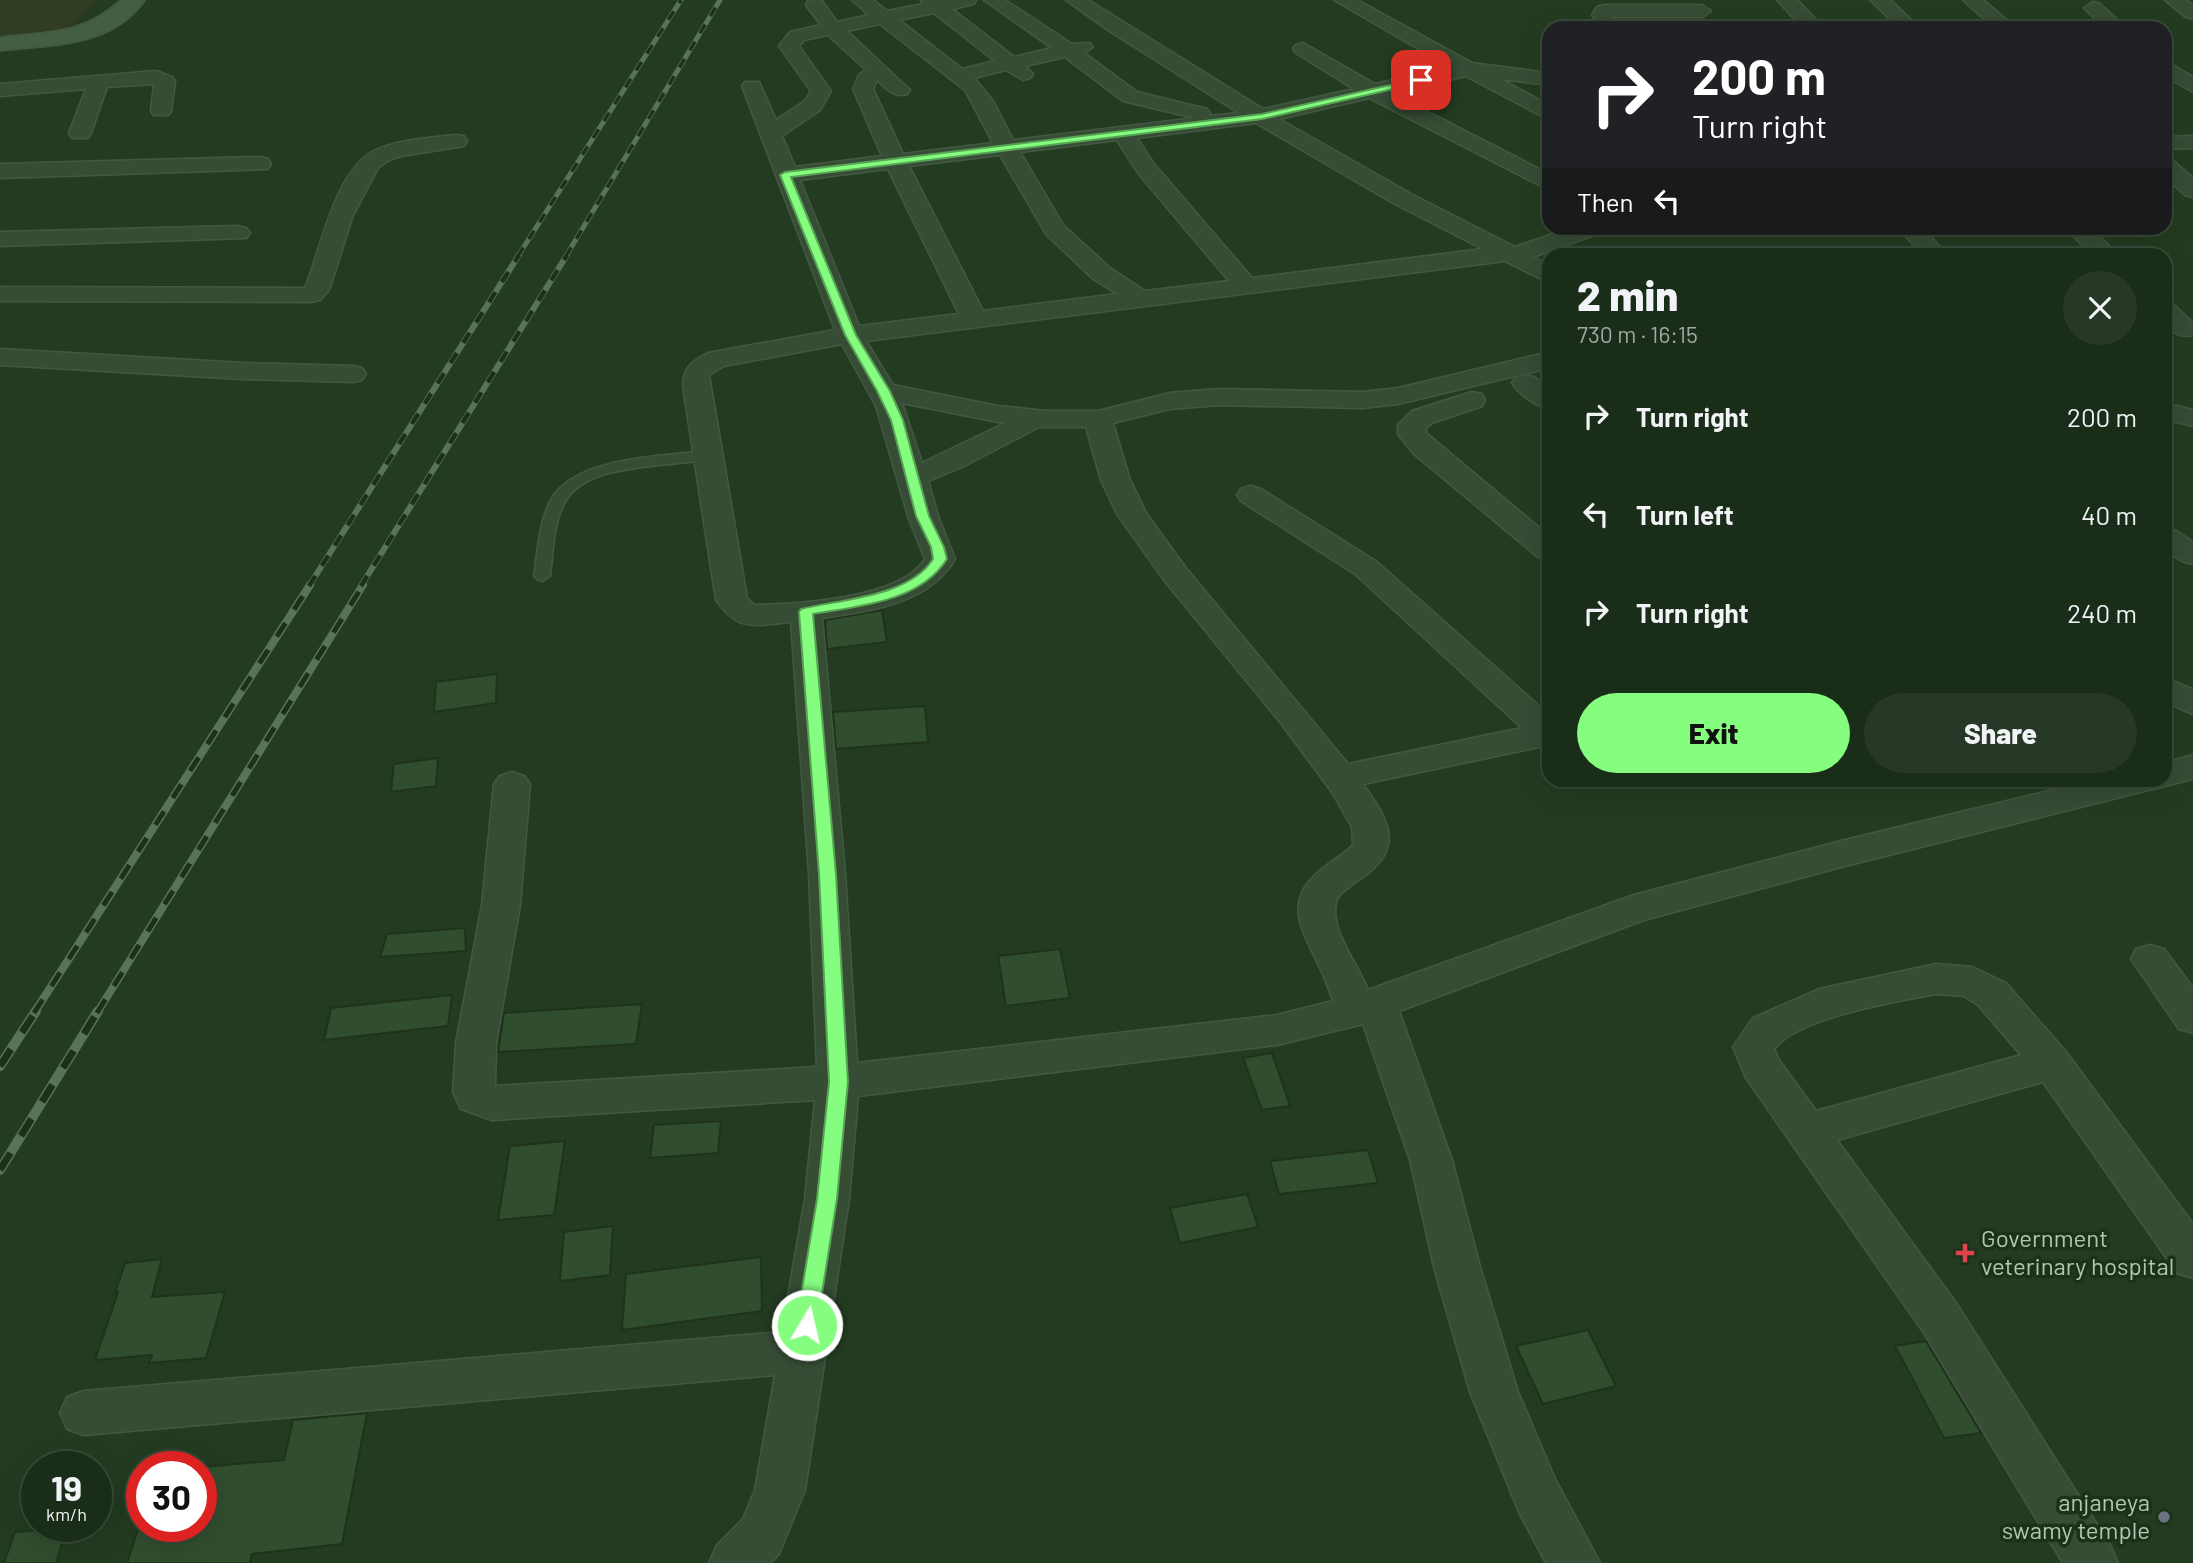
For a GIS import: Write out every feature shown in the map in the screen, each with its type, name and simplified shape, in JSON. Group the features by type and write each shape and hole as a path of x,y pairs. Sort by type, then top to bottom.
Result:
{"street":[{"path":"0,44 96,30 114,19 134,0"},
{"path":"861,0 960,75 983,101 1006,147 1054,229 1101,273 1140,299"},
{"path":"770,136 778,126 812,108 821,91 789,46 797,36 886,19 934,3 967,0"},
{"path":"993,0 1068,50 1137,101 1194,111 1219,121"},
{"path":"1075,0 1131,37 1416,206 1542,272"},
{"path":"1343,0 1542,110"},
{"path":"1786,0 1807,21"},
{"path":"1880,0 1902,21"},
{"path":"1972,0 1998,21"},
{"path":"934,3 1032,82"},
{"path":"815,5 834,30 900,90"},
{"path":"1605,21 1601,15 1604,11 1696,6 1710,21"},
{"path":"2093,8 2108,21"},
{"path":"960,75 1131,37"},
{"path":"1303,49 1372,91 1542,179"},
{"path":"2172,65 2193,63"},
{"path":"785,175 1262,116 1470,69 1542,78"},
{"path":"881,71 868,76 863,89 895,161 974,319"},
{"path":"2172,71 2193,86"},
{"path":"0,90 162,78 165,81 161,111"},
{"path":"80,133 99,82"},
{"path":"752,86 850,335 884,391 897,420 922,516 938,547 940,559 931,573 913,585 892,593 806,612 746,615 732,600 695,386 696,374 704,365 717,359 850,335 1512,254 1570,235"},
{"path":"1122,132 1146,167 1247,287"},
{"path":"0,294 311,295 317,290 340,219 369,162 382,154 456,141"},
{"path":"2172,144 2193,142"},
{"path":"0,172 260,164"},
{"path":"2172,172 2193,190"},
{"path":"0,239 238,233"},
{"path":"2085,235 2099,248"},
{"path":"0,358 353,374"},
{"path":"884,391 998,414 1035,418 1098,419 1170,401 1206,398 1362,400 1398,396 1542,362"},
{"path":"1537,379 1422,417 1412,425 1412,434 1423,447 1542,545"},
{"path":"2172,413 2193,418"},
{"path":"914,477 956,459 1035,418"},
{"path":"1098,419 1111,469 1131,512 1186,585 1278,695 1361,807 1374,842 1370,852 1338,875 1320,893 1315,909 1319,927 1340,970 1366,1007 1431,1160 1457,1267 1494,1391 1537,1495 1574,1563"},
{"path":"1251,495 1366,568 1542,728"},
{"path":"2172,542 2193,555"},
{"path":"735,1563 761,1536 780,1490 827,1199 838,1082 827,874 806,612"},
{"path":"2172,692 2193,703"},
{"path":"1339,777 1542,735"},
{"path":"2172,773 2193,767"},
{"path":"512,784 501,905 476,1043 476,1097 492,1103 838,1082 1277,1030 1366,1007 1634,909 1845,853 2116,787"},
{"path":"2150,959 2193,1017"},
{"path":"2092,1563 1940,1318 1761,1067 1753,1047 1767,1029 1833,1000 1936,979 1972,982 1992,994 2052,1063 2186,1238"},
{"path":"1807,1131 2052,1063"},
{"path":"84,1413 802,1351"}],"lane":[{"path":"542,576 558,500 570,485 611,470 708,456"}],"green space":[{"path":"0,0 98,0 64,33 0,40"}],"building":[{"path":"882,610 887,642 827,649 825,620"},
{"path":"497,674 496,703 434,712 436,682"},
{"path":"925,706 928,742 836,749 833,712"},
{"path":"438,758 436,786 391,792 394,764"},
{"path":"465,928 466,951 380,957 387,934"},
{"path":"1060,949 1070,998 1006,1006 998,956"},
{"path":"452,995 448,1026 324,1040 331,1008"},
{"path":"642,1004 636,1044 498,1052 504,1013"},
{"path":"1272,1053 1290,1106 1262,1110 1243,1058"},
{"path":"721,1121 718,1153 650,1158 654,1125"},
{"path":"565,1141 554,1215 498,1220 510,1146"},
{"path":"1368,1150 1378,1183 1279,1194 1270,1161"},
{"path":"1247,1194 1258,1227 1180,1243 1170,1208"},
{"path":"613,1226 610,1275 560,1281 564,1232"},
{"path":"761,1257 762,1311 622,1330 626,1274"},
{"path":"162,1259 152,1297 225,1292 206,1358 149,1363 152,1355 95,1360 125,1263"},
{"path":"1588,1330 1616,1386 1543,1404 1516,1346"},
{"path":"1926,1341 1981,1433 1944,1438 1895,1346"},
{"path":"367,1413 342,1544 252,1554 250,1563 127,1563 134,1542 217,1542 217,1466 284,1460 293,1420"},
{"path":"21,1531 21,1542 62,1542 56,1563 4,1563 15,1532"}],"railway":[{"path":"518,256 681,0"},
{"path":"566,256 720,0"},
{"path":"309,586 519,255"},
{"path":"361,586 567,255"},
{"path":"34,1013 310,585"},
{"path":"97,1013 363,585"},
{"path":"0,1066 36,1011"},
{"path":"0,1170 98,1011"}],"place":[{"name":"Government veterinary hospital","path":"1965,1253"},
{"name":"anjaneya swamy temple","path":"2164,1517"}],"route":[{"path":"807,1325 827,1199 838,1082 827,874 806,612 867,600 913,585 931,573 940,559 938,547 922,516 897,420 884,391 850,335 785,175 1262,116 1421,80"}]}
